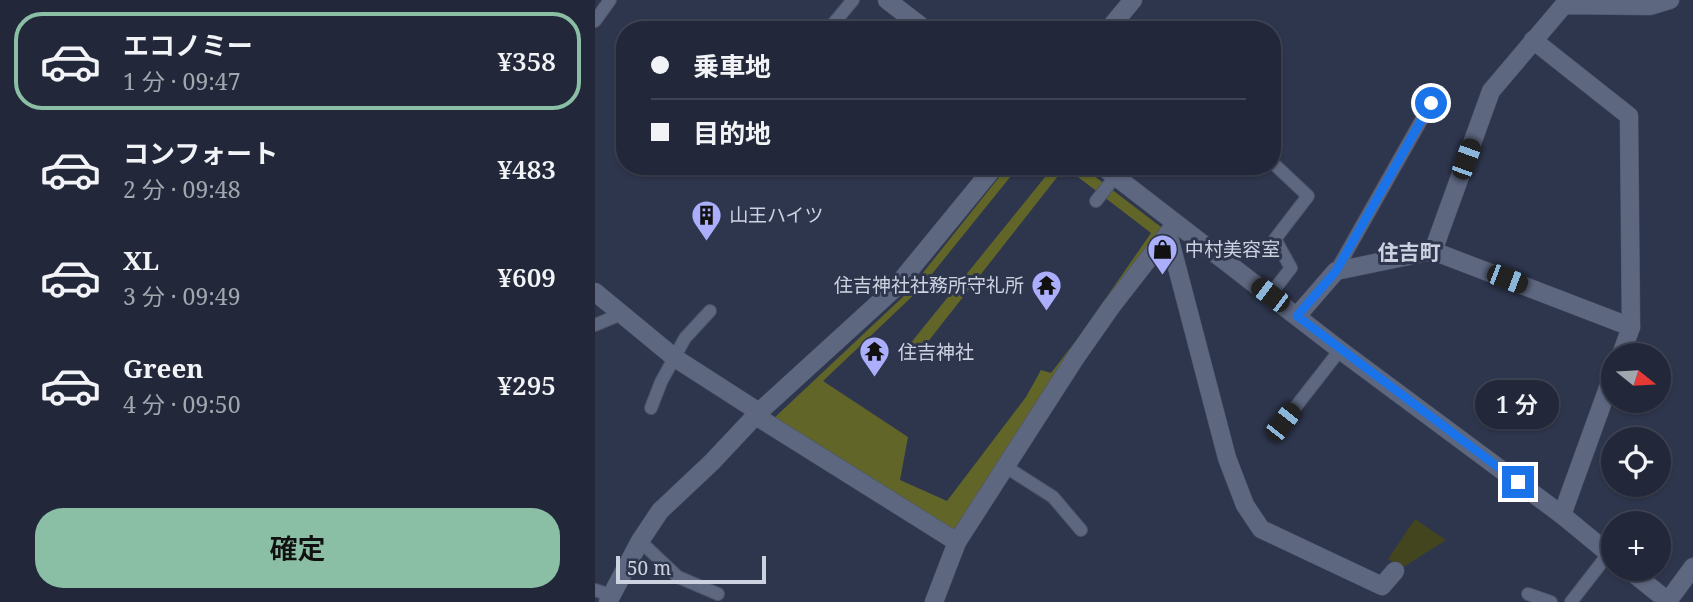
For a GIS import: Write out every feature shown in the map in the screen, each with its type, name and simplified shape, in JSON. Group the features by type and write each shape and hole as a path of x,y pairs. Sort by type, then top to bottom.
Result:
{"street":[{"path":"887,0 914,21"},
{"path":"1116,21 1133,0"},
{"path":"1433,251 1491,91 1564,5 1650,6 1670,0"},
{"path":"1533,40 1629,116 1631,327 1625,343"},
{"path":"605,596 660,511 758,414 895,288 988,175"},
{"path":"1113,175 1172,228 1270,295 1601,547"},
{"path":"934,602 957,542 1104,317 1172,228"},
{"path":"1172,228 1227,458 1245,505 1261,529 1382,586 1395,571"},
{"path":"1297,316 1336,271 1433,251 1631,327"},
{"path":"595,292 675,358 957,542"},
{"path":"1562,515 1601,407"},
{"path":"1643,581 1668,602 1693,567"}],"lane":[{"path":"595,21 610,0"},
{"path":"836,21 853,0"},
{"path":"1336,271 1431,103"},
{"path":"1270,295 1290,268 1275,239 1308,196 1281,171"},
{"path":"1096,201 1107,175"},
{"path":"651,408 661,382 685,338 710,311"},
{"path":"595,325 621,314"},
{"path":"1283,422 1340,350"},
{"path":"1006,467 1053,497 1081,530"},
{"path":"640,541 678,577 717,594"},
{"path":"1571,602 1601,567"},
{"path":"1528,594 1551,602"}],"green space":[{"path":"1001,175 1012,175 919,290 823,381 908,437 900,480 947,501 1026,397 1041,370 1051,373 1081,334 1151,233 1075,175 1093,175 1161,227 1083,337 957,530 951,532 772,420 906,294"},
{"path":"1047,175 1059,175 912,362 901,355"},
{"path":"1415,519 1446,540 1402,568 1388,559"}],"place":[{"name":"山王ハイツ","path":"706,242"},
{"name":"中村美容室","path":"1162,276"},
{"name":"住吉神社社務所守礼所","path":"1047,312"},
{"name":"住吉神社","path":"875,379"}],"district":[{"name":"住吉町","path":"1409,253"}],"route":[{"path":"1431,103 1336,271 1297,316 1518,482"}]}
